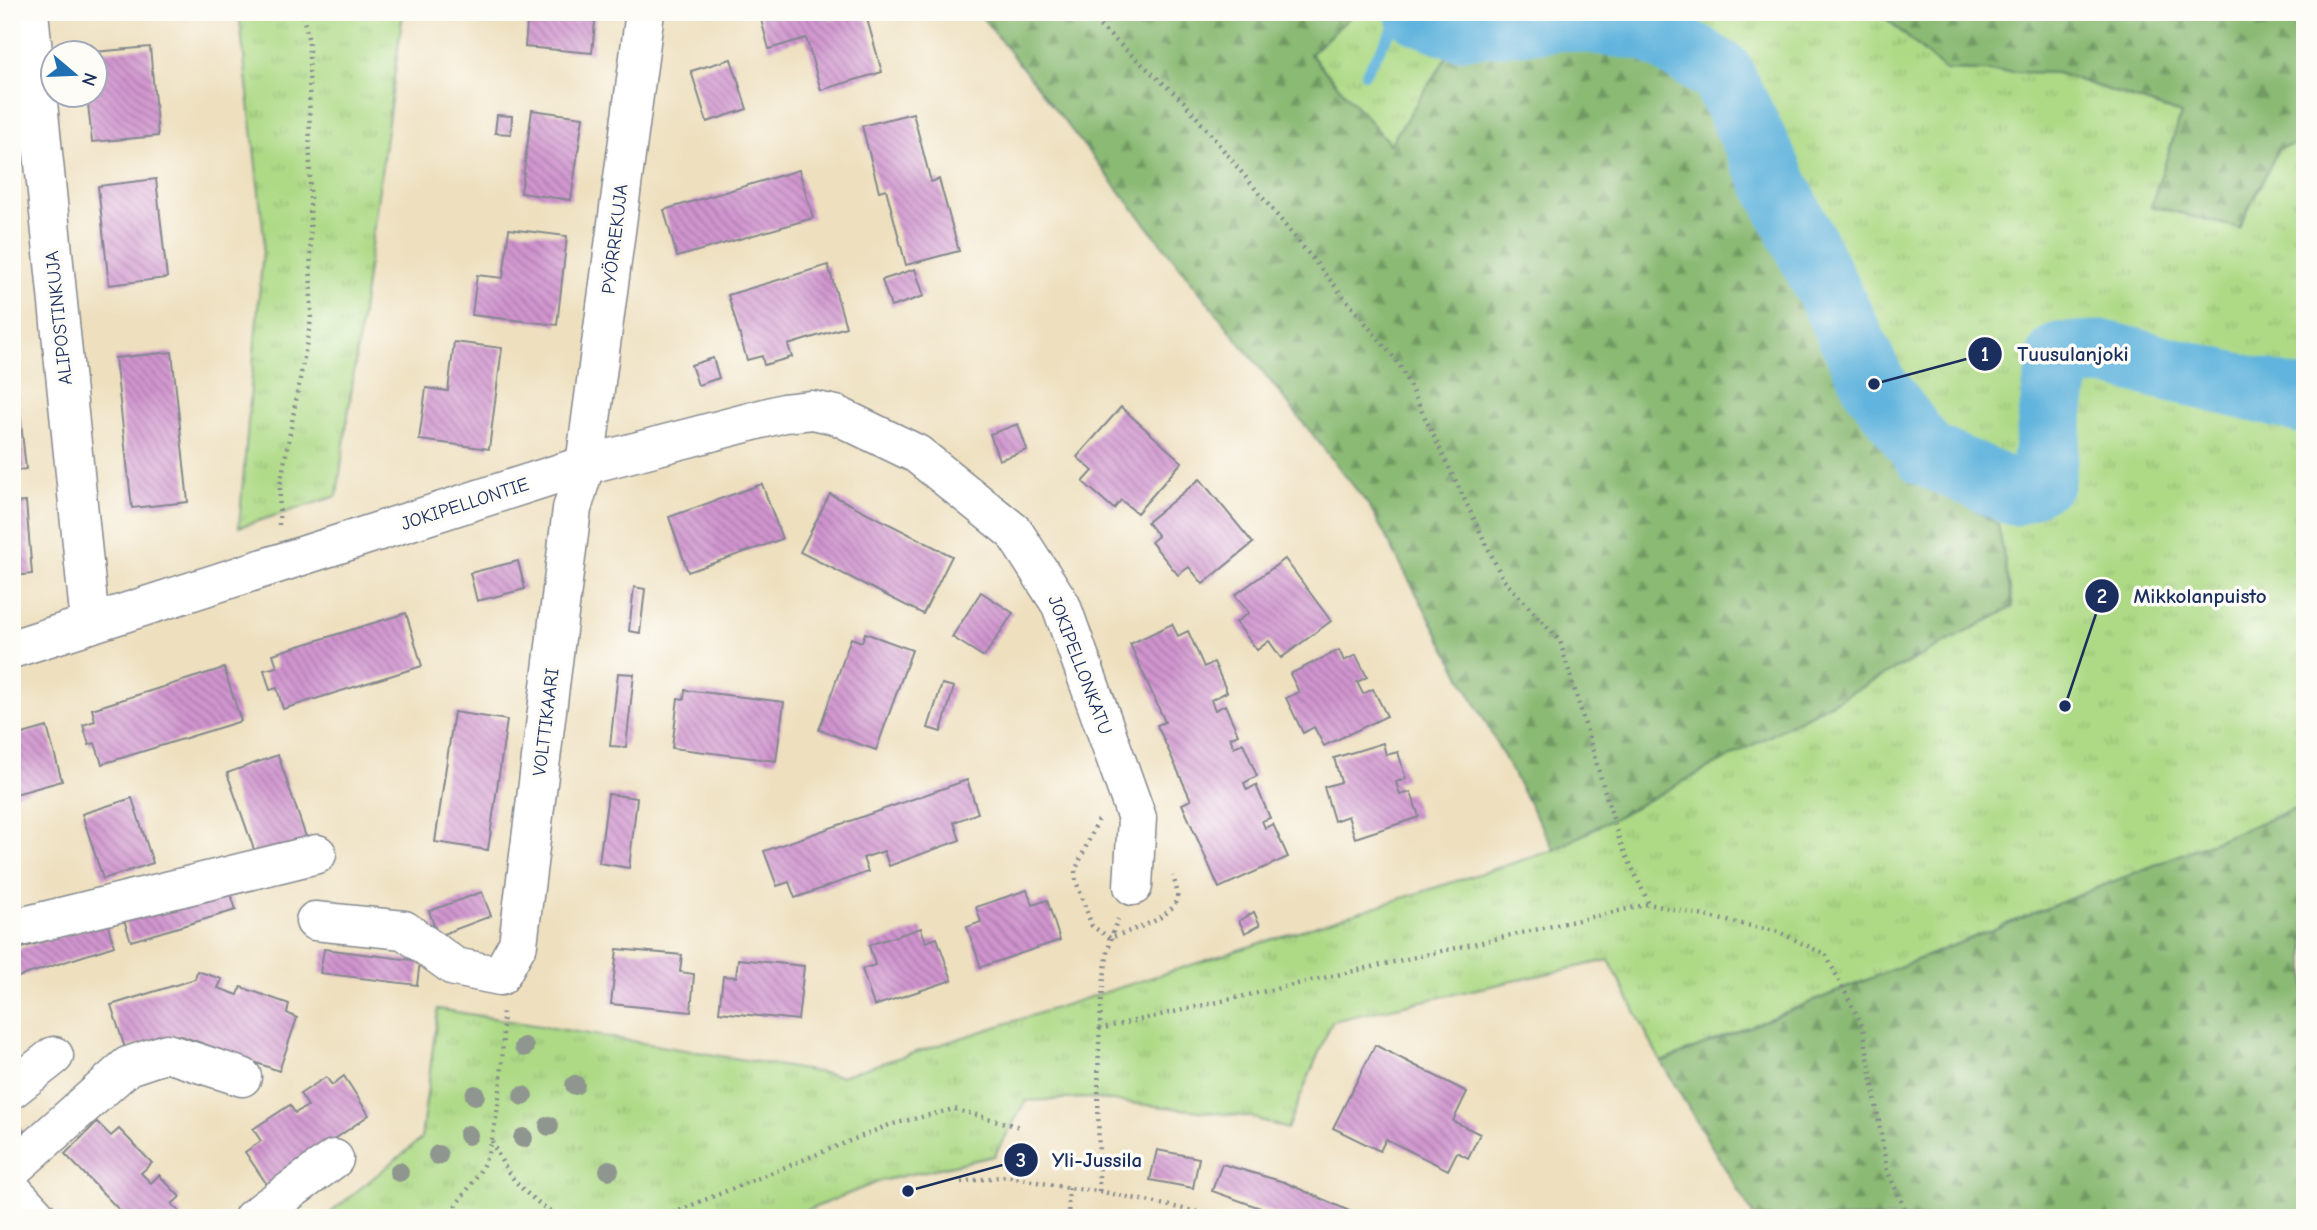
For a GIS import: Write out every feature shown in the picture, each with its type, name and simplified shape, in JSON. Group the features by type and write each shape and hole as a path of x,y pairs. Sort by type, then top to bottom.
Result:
{"street":[{"name":"ALIPOSTINKUJA","path":"29,12 90,624"},
{"name":"PYÖRREKUJA","path":"586,465 645,12"},
{"name":"JOKIPELLONTIE","path":"12,649 586,465 784,413 812,410 836,415 917,454"},
{"name":"JOKIPELLONKATU","path":"917,454 1014,532 1061,605 1137,818 1133,886"},
{"name":"VOLTTIKAARI","path":"500,976 518,944 572,509 586,465"},
{"path":"12,929 317,854"},
{"path":"315,921 404,930 456,967 500,976"},
{"path":"12,1169 128,1066 167,1053 242,1077"},
{"path":"12,1089 54,1056"},
{"path":"253,1218 334,1159"},
{"path":"12,1190 38,1218"}],"path":[{"path":"279,526 280,486 311,320 309,42 302,12"},
{"path":"1084,12 1184,102 1399,364 1503,579 1560,641 1620,842 1649,904"},
{"path":"1102,811 1075,871 1092,926 1110,938"},
{"path":"1110,938 1147,924 1168,912 1177,902 1170,865"},
{"path":"1099,1191 1099,1029 1110,938 1133,886"},
{"path":"1099,1029 1649,904 1779,932 1826,956 1863,1027 1887,1170 1909,1218"},
{"path":"447,1218 483,1165 492,1140 504,1044 500,976"},
{"path":"660,1218 890,1125 954,1109 1020,1127"},
{"path":"492,1140 499,1159 512,1180 559,1218"},
{"path":"961,1182 1006,1175 1069,1188 1099,1191 1203,1213 1213,1218"},
{"path":"1068,1218 1069,1188"}],"green space":[{"path":"239,12 403,12 337,496 239,527 264,238"},
{"path":"978,12 1347,12 1351,16 1310,54 1390,144 1457,41 1608,32 1669,52 1729,132 1876,421 1915,474 1998,524 2013,607 1554,850 1370,507"},
{"path":"1347,12 1879,12 1945,70 2057,73 2181,114 2239,228 2279,147 2305,143 2305,805 1661,1062 1609,960 1332,1021 1287,1129 1251,1117 1086,1098 1026,1101 994,1156 880,1181 788,1218 324,1218 421,1139 438,1009 841,1076 1554,850 2013,607 1998,524 1915,474 1876,421 1729,132 1669,52 1390,145 1310,54 1351,16"},
{"path":"1879,12 2305,12 2305,143 2279,148 2239,228 2151,206 2181,114 2057,73 1945,70"},
{"path":"2305,805 2305,1218 1755,1218 1661,1062"}],"building":[{"path":"528,12 596,12 592,53 525,47"},
{"path":"759,12 827,12 829,20 865,12 882,72 821,90 806,38 769,49"},
{"path":"150,47 158,136 92,142 88,108 108,108 108,51"},
{"path":"731,59 747,109 707,122 691,71"},
{"path":"532,110 583,117 571,200 521,193"},
{"path":"913,113 931,182 939,179 959,251 906,265 886,189 879,191 862,126"},
{"path":"497,115 512,116 511,134 495,133"},
{"path":"799,170 813,218 677,257 664,210"},
{"path":"156,179 167,278 109,285 98,186"},
{"path":"509,229 567,236 557,325 472,315 477,275 503,278"},
{"path":"828,265 846,327 788,345 792,357 764,365 762,356 747,360 728,295"},
{"path":"915,269 924,296 891,307 882,280"},
{"path":"454,342 502,348 489,449 419,440 426,388 448,391"},
{"path":"172,352 188,502 132,508 115,358"},
{"path":"713,358 719,378 698,385 691,365"},
{"path":"12,359 26,469 12,471"},
{"path":"1121,407 1182,462 1137,513 1121,500 1114,509 1083,482 1093,471 1077,457"},
{"path":"1018,424 1027,450 999,460 990,434"},
{"path":"1200,479 1253,543 1203,584 1189,567 1178,575 1151,542 1158,536 1147,522"},
{"path":"762,484 782,539 688,572 669,517"},
{"path":"830,494 952,556 923,614 800,552"},
{"path":"26,502 32,574 12,576 12,503"},
{"path":"1285,559 1331,621 1281,658 1269,641 1257,650 1236,622 1249,613 1235,595"},
{"path":"518,561 525,589 477,601 470,573"},
{"path":"634,587 645,589 640,633 629,631"},
{"path":"981,592 1013,613 984,657 952,637"},
{"path":"406,613 422,666 283,709 277,688 270,690 264,670 277,667 273,654"},
{"path":"1172,624 1178,636 1188,631 1204,667 1214,662 1227,692 1211,700 1215,710 1225,705 1238,734 1230,738 1234,747 1243,743 1257,776 1244,783 1247,790 1256,785 1270,818 1262,821 1265,828 1273,824 1288,857 1219,888 1182,804 1191,800 1157,725 1165,722 1130,644"},
{"path":"865,633 912,650 876,750 819,730 851,638 862,642"},
{"path":"1339,650 1344,661 1356,655 1367,677 1357,682 1363,694 1373,689 1387,716 1324,746 1314,727 1303,733 1286,698 1299,692 1290,674"},
{"path":"224,668 241,721 102,764 95,743 89,745 83,725 95,721 92,709"},
{"path":"618,673 634,674 626,747 610,746"},
{"path":"942,684 954,687 941,732 928,728"},
{"path":"685,690 784,702 776,761 672,748 678,698 684,699"},
{"path":"454,712 507,720 488,850 435,842"},
{"path":"47,727 62,781 12,795 12,737"},
{"path":"1383,743 1386,755 1398,752 1406,779 1396,782 1400,795 1411,792 1419,817 1355,838 1348,816 1334,821 1324,787 1341,782 1334,758"},
{"path":"278,755 307,840 257,858 227,773"},
{"path":"967,780 978,813 954,822 960,840 889,866 884,851 863,858 868,872 795,898 789,882 777,886 764,851"},
{"path":"608,794 637,798 629,868 599,863"},
{"path":"132,798 153,863 103,879 82,814"},
{"path":"228,885 236,910 131,941 123,917"},
{"path":"1027,890 1033,905 1047,900 1060,940 981,967 967,927 981,922 976,907"},
{"path":"482,892 491,916 438,936 429,911"},
{"path":"1254,912 1260,925 1245,933 1239,921"},
{"path":"107,922 114,946 12,979 12,951"},
{"path":"921,928 926,942 937,938 952,980 874,1006 862,969 875,965 869,945"},
{"path":"324,949 420,961 417,985 320,973"},
{"path":"617,949 682,955 680,972 694,974 691,1012 611,1004"},
{"path":"738,959 804,966 798,1020 719,1012 723,976 736,977"},
{"path":"197,971 222,979 218,988 238,995 241,987 289,1004 287,1013 297,1018 279,1071 179,1035 125,1048 111,1005 195,979"},
{"path":"1375,1045 1467,1092 1453,1121 1480,1134 1468,1158 1457,1152 1448,1170 1386,1139 1380,1151 1333,1128"},
{"path":"344,1076 369,1115 268,1186 245,1152 261,1141 253,1129 290,1105 295,1113 308,1106 300,1094 326,1077 332,1085"},
{"path":"12,1118 24,1131 12,1142"},
{"path":"97,1122 111,1136 119,1129 152,1163 141,1173 151,1183 159,1175 180,1197 172,1204 183,1215 180,1218 127,1218 65,1154"},
{"path":"1157,1150 1199,1158 1193,1188 1150,1180"},
{"path":"1222,1164 1284,1182 1365,1218 1289,1218 1212,1191"}],"waterway":[{"path":"1365,74 1403,12"},
{"path":"1418,12 1457,27 1565,18 1649,29 1721,73 1874,384 1926,454 2014,493 2042,479 2060,355 2104,353 2305,402"}],"place":[{"name":"Tuusulanjoki","path":"1874,384"},
{"name":"Mikkolanpuisto","path":"2065,706"},
{"name":"Yli-Jussila","path":"908,1191"}]}
